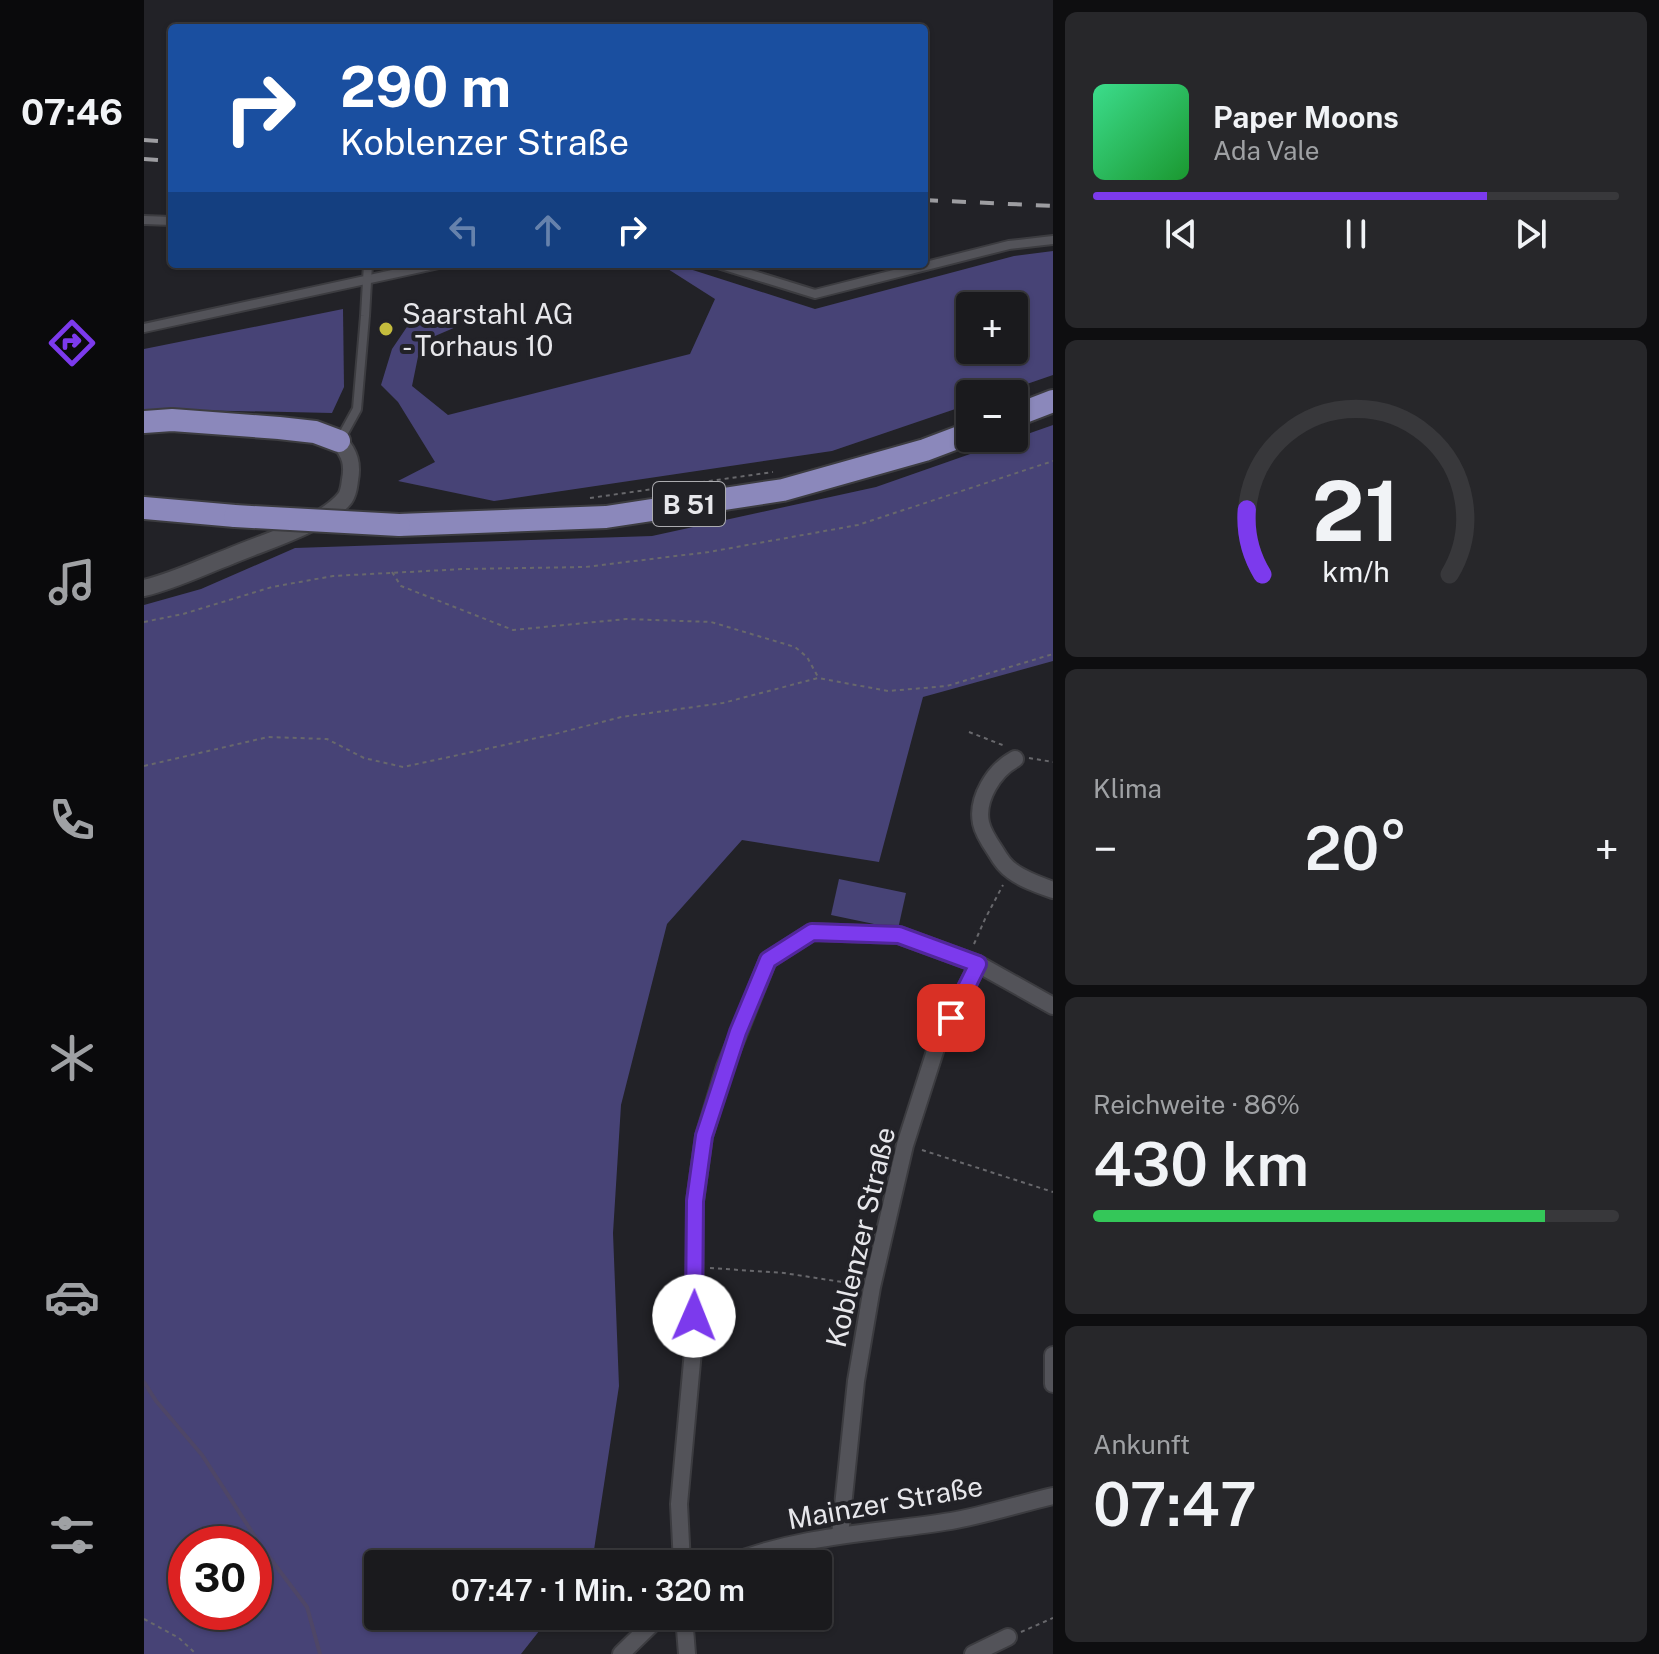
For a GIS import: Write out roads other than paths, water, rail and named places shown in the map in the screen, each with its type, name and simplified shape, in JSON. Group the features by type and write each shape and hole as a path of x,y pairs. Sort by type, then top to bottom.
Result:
{"main road":[{"path":"1028,411 1053,401"},
{"path":"148,424 172,420 279,428 315,432 339,441"},
{"name":"B 51","path":"144,508 399,525 606,517 783,490 956,438"},
{"path":"144,495 186,513"}],"street":[{"path":"144,588 197,570 331,512 349,491 352,468 347,451 339,441"},
{"path":"1015,759 999,772 989,787 981,803 981,823 988,840 1010,871 1053,890"},
{"path":"681,1550 679,1504 694,1340 695,1201 704,1136 734,1043 768,960 812,932 899,935 973,962 1053,1006"},
{"name":"Koblenzer Straße","path":"840,1535 856,1381 872,1287 905,1145 937,1045 973,962"},
{"path":"1053,1355 1053,1384"},
{"name":"Mainzer Straße","path":"768,1550 840,1535 955,1520 1053,1496"},
{"path":"621,1654 646,1630"},
{"path":"685,1630 687,1654"},
{"path":"973,1654 1008,1637"}],"lane":[{"path":"144,220 168,221"},
{"path":"928,265 1009,245 1053,240"},
{"path":"339,441 357,409 368,268"},
{"path":"144,328 420,268"},
{"path":"731,268 815,294 918,268"}],"waterway":[{"path":"144,1382 156,1401 202,1455 263,1549 307,1607 320,1654"}],"railway":[{"path":"144,140 168,142"},
{"path":"144,159 168,161"},
{"path":"928,200 1053,206"}],"place":[{"name":"Saarstahl AG - Torhaus 10","path":"386,329"}]}
